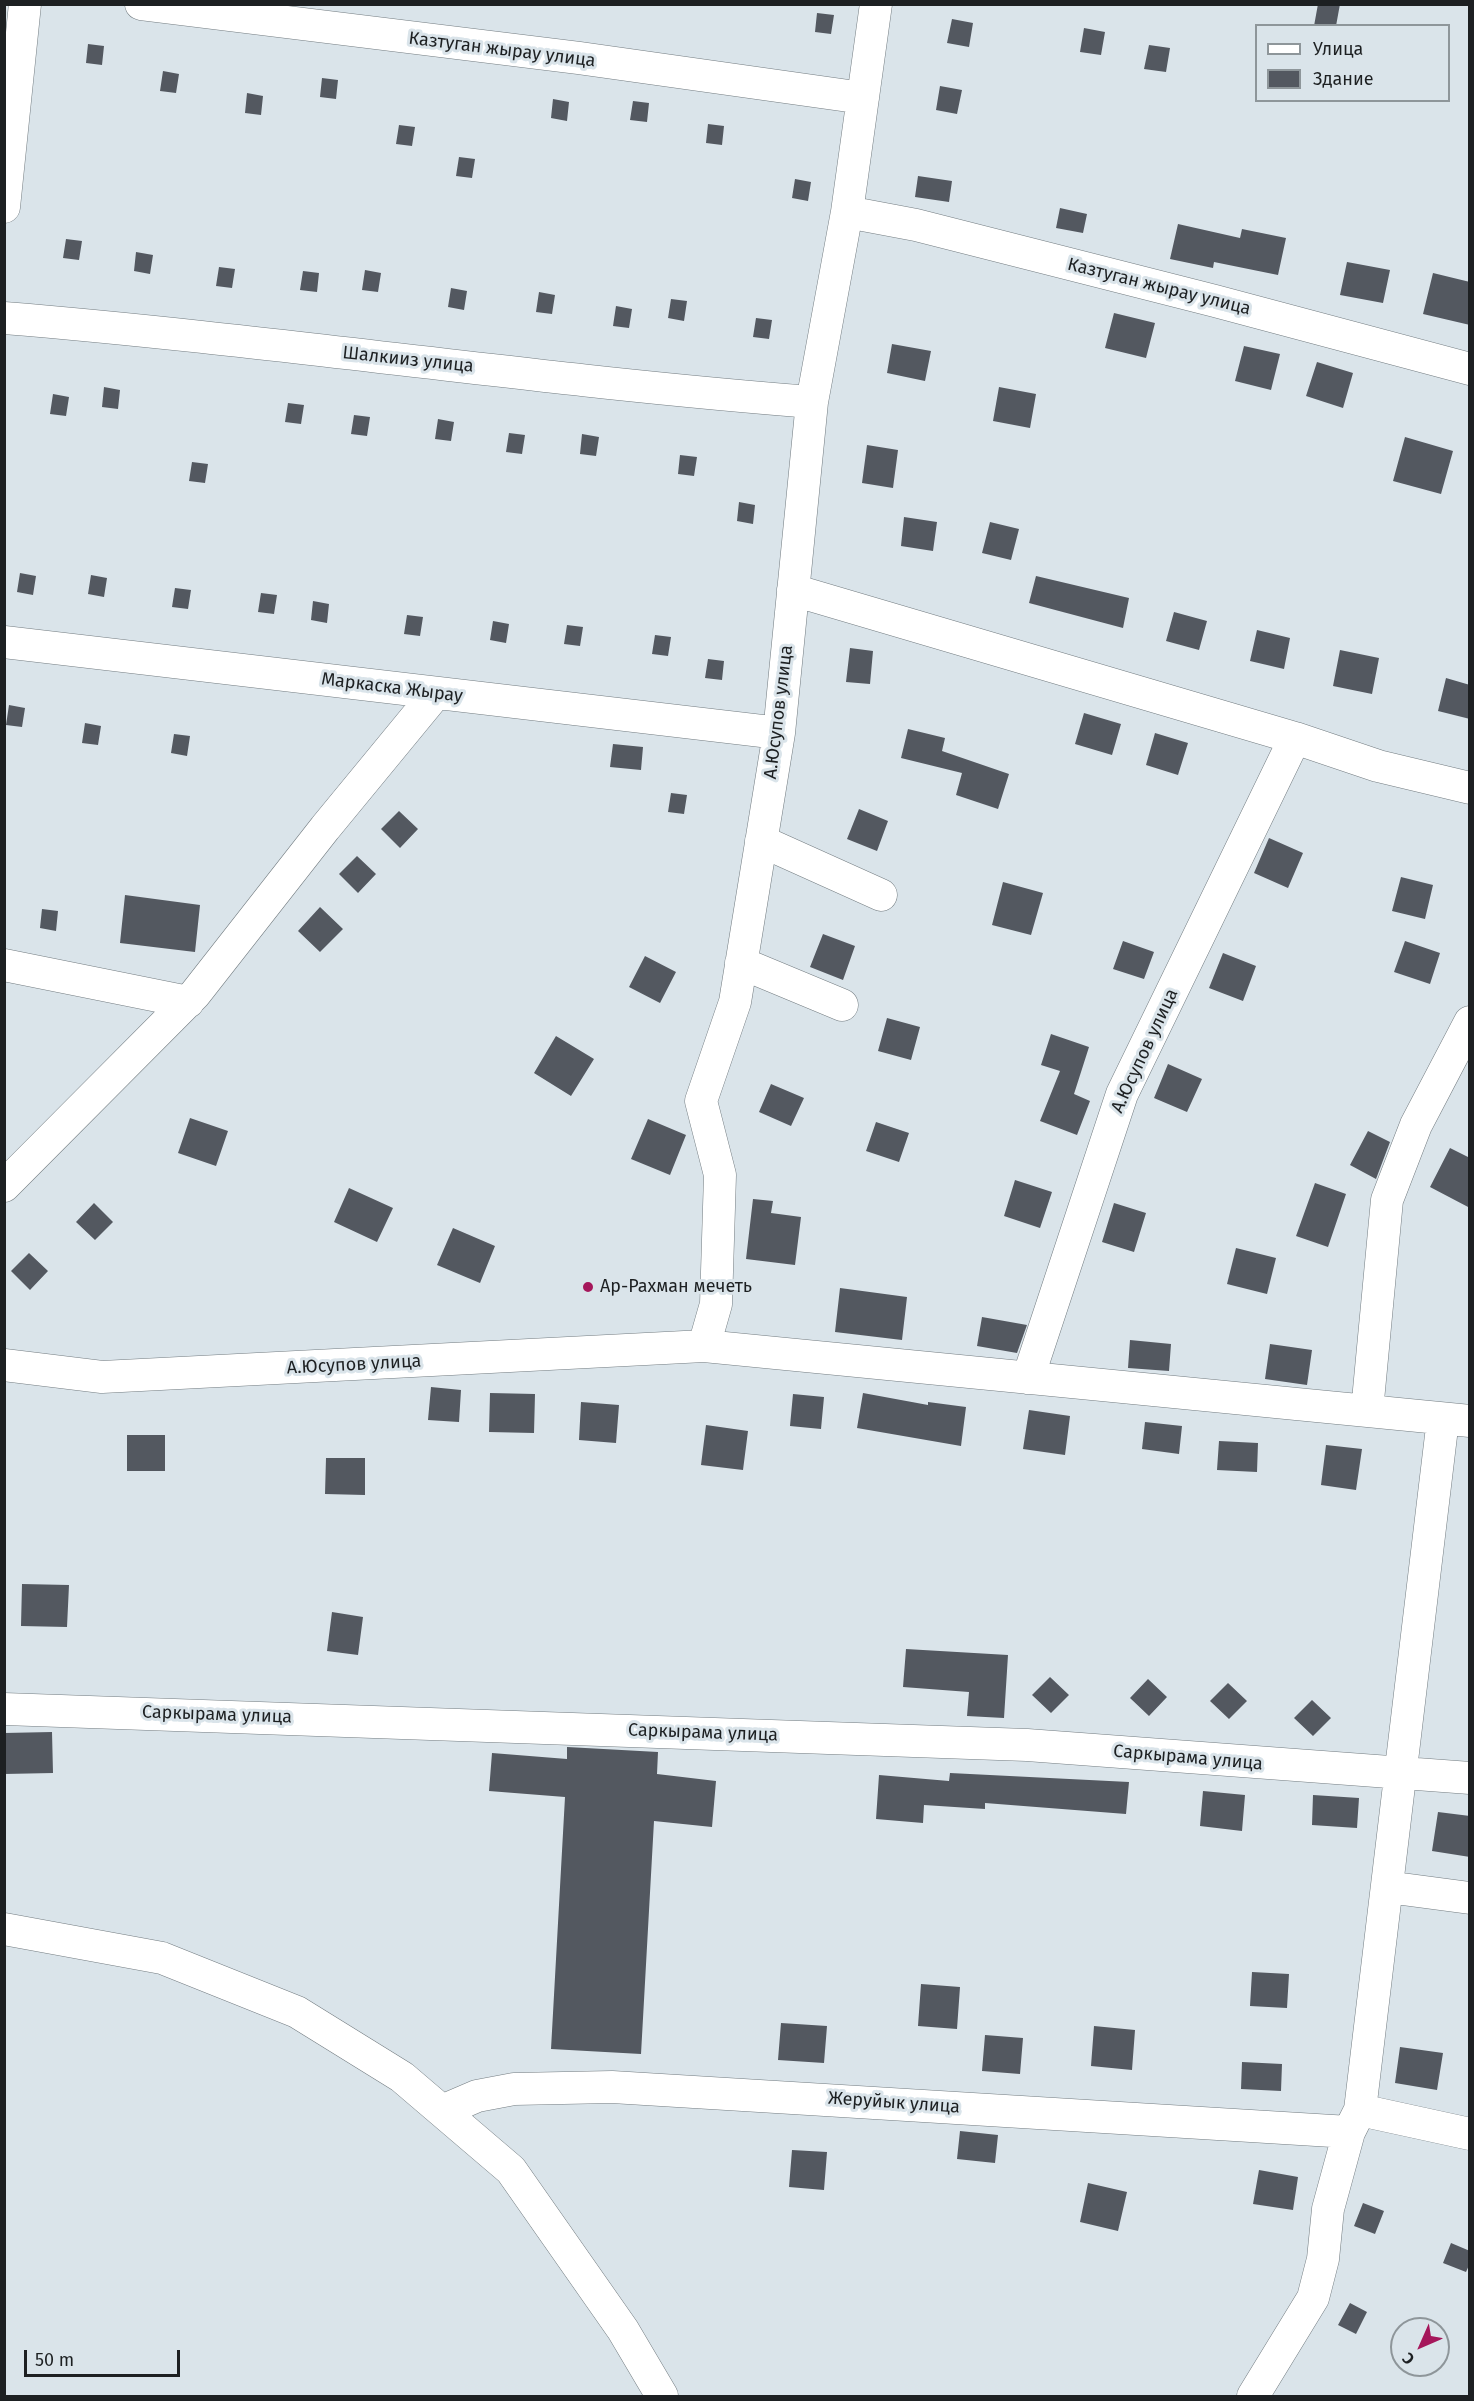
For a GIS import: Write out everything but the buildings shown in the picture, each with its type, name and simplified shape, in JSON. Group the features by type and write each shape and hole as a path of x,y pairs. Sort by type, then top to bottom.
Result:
{"street":[{"path":"4,207 25,4"},
{"name":"Казтуган жырау улица","path":"141,4 579,58 863,98"},
{"name":"А.Юсупов улица","path":"704,1346 716,1304 720,1175 701,1101 735,1002 779,733 812,402 847,212 876,4"},
{"name":"Казтуган жырау улица","path":"847,212 916,225 1470,369"},
{"name":"Шалкииз улица","path":"4,318 516,371 692,393 812,402"},
{"path":"793,590 1295,738 1377,766 1470,788"},
{"name":"Маркаска Жырау","path":"4,642 779,733"},
{"path":"4,1186 188,1002 436,693"},
{"name":"А.Юсупов улица","path":"1028,1378 1122,1094 1295,738"},
{"path":"761,841 881,896"},
{"path":"741,963 842,1005"},
{"path":"4,965 188,1002"},
{"path":"1367,1411 1387,1200 1416,1125 1470,1022"},
{"name":"А.Юсупов улица","path":"4,1365 102,1377 704,1346 1456,1420"},
{"path":"1253,2397 1313,2298 1323,2259 1328,2210 1354,2121 1387,1887 1400,1772 1456,1420"},
{"name":"Саркырама улица","path":"4,1709 1027,1745 1400,1772"},
{"path":"1400,1772 1470,1778"},
{"path":"1387,1887 1470,1898"},
{"path":"4,1929 162,1958 297,2012 402,2077 511,2170 623,2330 662,2397"},
{"name":"Жеруйык улица","path":"442,2111 477,2096 514,2089 612,2087 1354,2121 1470,2134"}],"place":[{"name":"Ар-Рахман мечеть","path":"588,1287"}]}
